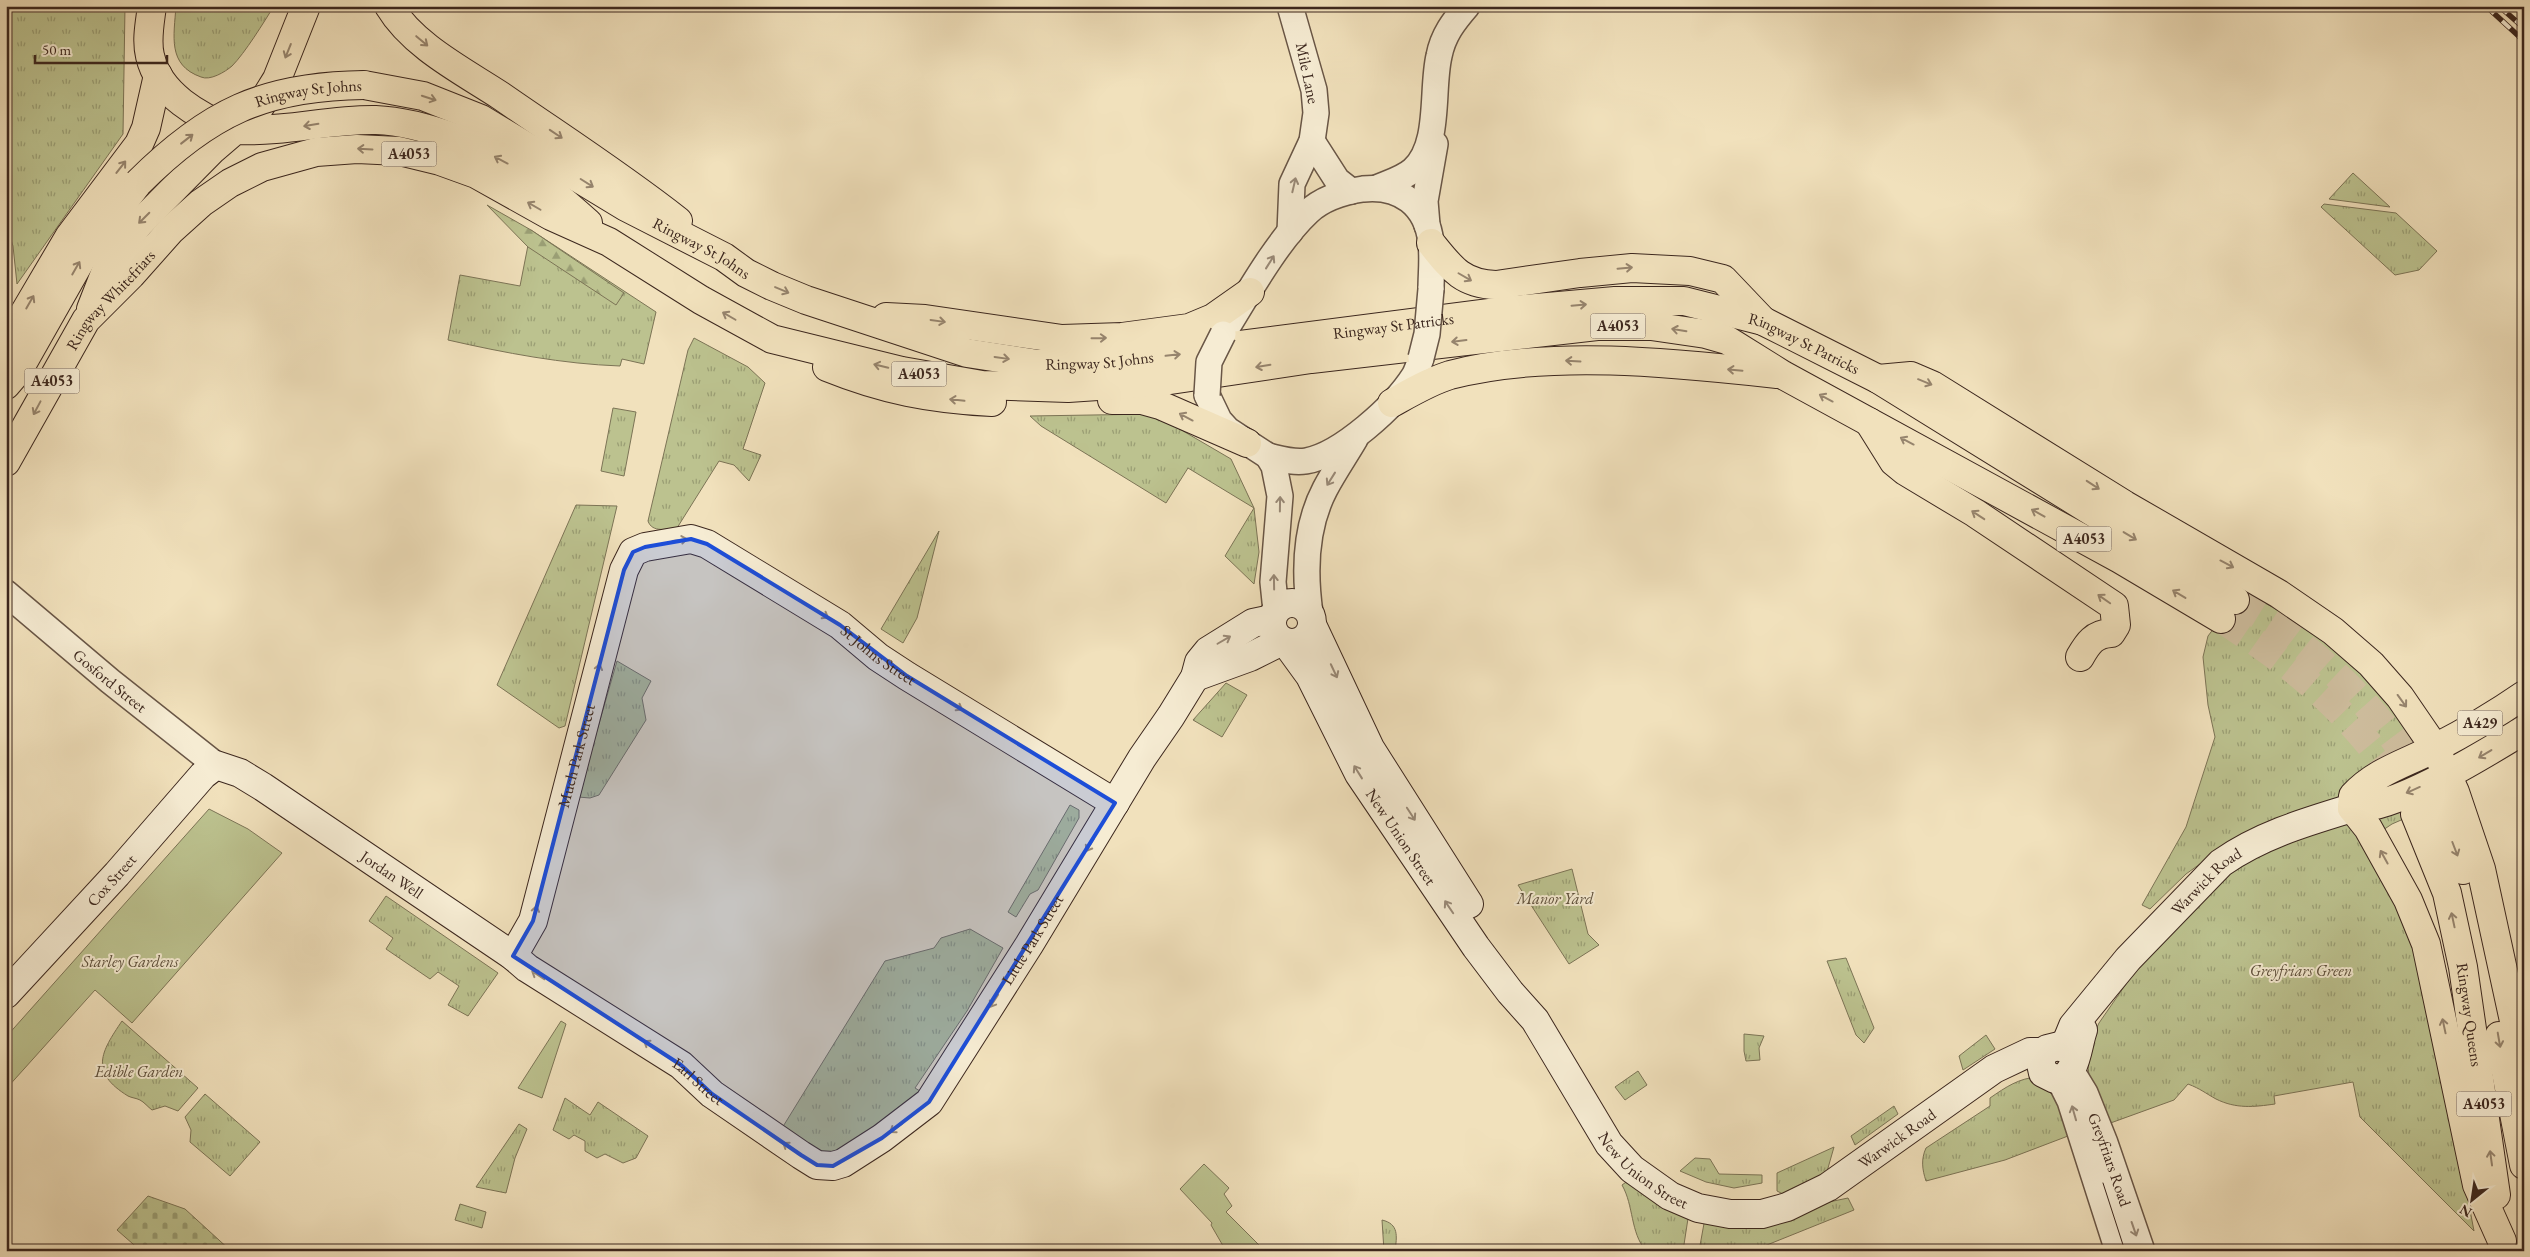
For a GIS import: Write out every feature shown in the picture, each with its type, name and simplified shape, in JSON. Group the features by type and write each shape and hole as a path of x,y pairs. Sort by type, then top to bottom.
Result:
{"main road":[{"path":"152,6 149,30 150,55 158,75 171,92 201,116 237,131 283,130 328,122 377,120 422,127 471,144 528,174 609,242"},
{"path":"86,320 107,268 138,225 213,149 237,131 265,101 277,79 306,6"},
{"path":"389,6 399,22 434,51 637,188 724,257"},
{"path":"6,344 69,237 139,144 146,128 158,75"},
{"name":"Ringway St Johns","path":"6,385 18,371 86,251 138,183 162,158 192,134 221,116 250,103 277,94 309,87 364,85 423,96 481,119 626,208 724,257 746,273 772,286 854,316 967,353 1038,364 1107,362 1311,348"},
{"name":"Ringway St Johns","path":"201,203 230,183 262,167 316,152 358,149 398,151 440,161 476,174 551,216 609,242 701,300 772,339 902,371 982,385 1068,388 1157,382 1311,348"},
{"name":"Ringway Whitefriars","path":"6,473 13,452 86,320 172,230 201,203"},
{"path":"1430,236 1450,268 1467,280 1482,285 1496,285 1580,272 1632,268 1705,274 1723,279 1763,321"},
{"path":"854,316 925,319 1062,339 1122,337 1189,328 1213,318 1250,292"},
{"name":"Ringway St Patricks","path":"1615,301 1684,301 1763,321 1878,379 2228,610 2120,559 1783,375 1727,340 1706,334 1651,326 1588,326 1311,348 1513,310 1615,301"},
{"path":"772,339 823,365 864,382 921,396 1004,403 1142,400 1174,410 1202,425 1257,449"},
{"path":"1392,403 1449,376 1493,367 1560,360 1685,366 1783,375"},
{"path":"1878,379 1911,376 1932,384 2169,532 2254,578 2303,609 2371,664 2400,697 2435,748 2447,775 2482,869 2524,1067"},
{"path":"1868,420 1894,462 1904,471 1975,512 2114,606 2116,625 2111,633 2096,636 2088,642 2080,657"},
{"name":"St Johns Street","path":"633,552 645,547 691,539 706,544 840,625 878,657 907,676 1115,803"},
{"name":"Much Park Street","path":"513,956 533,921 624,570 633,552"},
{"path":"1294,603 1303,606 1311,620 1309,635 1303,641 1279,628 1283,606 1294,603"},
{"name":"New Union Street","path":"1311,620 1370,748 1490,938 1510,966 1535,1020 1609,1144 1632,1169 1649,1182 1670,1196 1698,1208"},
{"name":"New Union Street","path":"1279,628 1310,676 1359,774 1476,948 1510,992 1535,1020"},
{"name":"Little Park Street","path":"833,1166 843,1163 882,1138 929,1102 1194,677 1250,657 1279,628"},
{"name":"A429","path":"2352,808 2353,796 2379,774 2435,748 2498,713 2524,695"},
{"name":"Warwick Road","path":"1698,1208 1730,1214 1762,1214 1787,1207 1828,1187 1849,1182 1875,1172 1912,1150 2003,1082 2024,1070 2059,1063 2073,1026 2140,946 2221,863 2238,851 2272,834 2352,808 2365,809 2383,803 2447,775 2524,730"},
{"name":"Jordan Well","path":"216,765 240,773 264,787 564,992"},
{"name":"Cox Street","path":"6,994 117,874 203,775 216,765"},
{"name":"A4053","path":"2352,808 2368,828 2408,900 2426,944 2477,1185 2503,1246"},
{"name":"Ringway Queens","path":"2503,1246 2463,967 2447,893 2424,810 2451,841 2471,892 2524,1165"},
{"name":"Earl Street","path":"564,992 681,1065 712,1094 800,1155 817,1165 833,1166"}],"street":[{"name":"Mile Lane","path":"1290,6 1314,90 1316,113 1312,141 1292,184 1290,232"},
{"path":"1279,628 1273,582 1280,496 1274,466 1257,449 1228,430 1219,420 1208,394 1209,362 1223,334 1250,292 1290,232 1309,211 1332,196 1379,187 1407,175 1420,163 1431,137 1439,55 1444,38 1452,24 1467,6"},
{"path":"1257,449 1291,462 1321,457 1357,437 1392,403 1414,376 1427,334 1431,289 1430,236 1424,208 1435,151 1434,99"},
{"path":"1312,141 1337,180 1351,191"},
{"path":"1379,187 1396,191 1406,197 1419,211 1430,236"},
{"name":"New Union Street","path":"1311,620 1306,585 1311,525 1325,489 1357,437"},
{"name":"Gosford Street","path":"6,593 110,681 216,765"},
{"name":"Greyfriars Road","path":"2059,1063 2118,1251"},
{"name":"Greyfriars Road","path":"2059,1063 2088,1101 2142,1251"}],"highlighted area":[{"path":"691,539 707,544 840,625 907,676 1115,803 929,1102 882,1138 833,1166 817,1165 801,1155 712,1094 681,1065 513,956 533,921 624,570 633,552 645,547"}],"green space":[{"path":"6,6 125,6 123,134 17,284 13,246 6,224"},
{"path":"176,6 274,6 248,46 232,66 217,75 205,78 190,72 182,65 178,57 174,38"},
{"path":"2353,173 2390,207 2329,199"},
{"path":"2324,204 2396,213 2437,251 2419,270 2395,275 2321,207"},
{"path":"487,205 531,230 624,293 616,305 528,247"},
{"path":"531,230 656,312 644,364 622,359 620,366 556,360 448,340 460,275 520,286"},
{"path":"694,338 748,367 765,383 743,449 761,455 749,481 734,465 719,461 677,528 656,529 648,521 688,350"},
{"path":"613,408 636,412 624,476 601,471"},
{"path":"1154,414 1231,459 1254,508 1188,468 1166,503 1041,426 1030,416"},
{"path":"576,505 617,506 565,726 559,728 497,685"},
{"path":"1254,508 1259,552 1254,584 1225,556"},
{"path":"939,531 917,618 903,643 881,629"},
{"name":"Greyfriars Green","path":"2243,590 2311,630 2364,674 2419,741 2449,799 2392,824 2371,838 2422,958 2474,1231 2360,1117 2353,1082 2274,1096 2275,1104 2252,1106 2238,1106 2223,1102 2188,1084 2174,1100 2105,1125 2095,1098 2091,1086 2088,1063 2089,1050 2099,1023 2218,851 2186,874 2150,909 2142,905 2186,827 2215,737 2208,705 2203,657 2208,636"},
{"path":"617,661 651,681 642,698 646,720 599,795 590,798 578,797"},
{"path":"1226,683 1247,695 1222,737 1193,720"},
{"path":"1070,805 1079,810 1079,818 1038,890 1030,894 1016,917 1008,912"},
{"name":"Starley Gardens","path":"209,809 248,829 282,853 132,1023 95,990 6,1089 6,1037"},
{"name":"Manor Yard","path":"1572,869 1588,934 1599,945 1569,964 1518,885"},
{"path":"386,896 498,973 468,1016 448,1005 459,986 438,972 430,979 386,949 393,938 369,921"},
{"path":"970,929 1003,948 967,1011 915,1088 925,1094 835,1156 811,1152 779,1133 885,961 934,948 941,938"},
{"path":"1846,958 1874,1028 1864,1043 1856,1035 1827,961"},
{"name":"Edible Garden","path":"122,1021 198,1088 178,1111 165,1106 152,1110 140,1100 128,1096 108,1079 103,1070 104,1052"},
{"path":"561,1021 566,1024 542,1098 518,1088"},
{"path":"1744,1034 1764,1036 1759,1048 1760,1060 1746,1061"},
{"path":"1986,1035 1995,1049 1963,1070 1959,1056"},
{"path":"1638,1071 1647,1085 1625,1100 1615,1087"},
{"path":"2038,1077 2045,1079 2076,1124 2065,1127 2068,1136 2005,1160 1926,1181 1923,1156 1926,1148 1990,1106 1990,1098 2002,1090 2019,1081"},
{"path":"205,1094 260,1142 230,1176 190,1142 191,1130 185,1117"},
{"path":"565,1098 590,1115 598,1102 648,1136 636,1158 623,1163 605,1154 597,1158 585,1151 585,1141 574,1135 569,1139 553,1130"},
{"path":"1894,1106 1898,1114 1855,1145 1851,1136"},
{"path":"519,1124 527,1129 515,1158 506,1193 476,1187"},
{"path":"1834,1147 1824,1182 1787,1196 1777,1191 1777,1173"},
{"path":"1695,1158 1710,1159 1719,1174 1762,1175 1762,1183 1734,1188 1706,1182 1680,1171"},
{"path":"1204,1164 1229,1188 1224,1194 1232,1206 1226,1212 1262,1248 1256,1251 1226,1251 1211,1225 1212,1223 1180,1189"},
{"path":"1629,1180 1689,1212 1683,1251 1646,1251 1637,1236 1629,1202 1622,1185"},
{"path":"148,1196 185,1209 231,1251 141,1251 117,1230"},
{"path":"1848,1198 1854,1210 1752,1251 1699,1251 1705,1218 1824,1203"},
{"path":"460,1204 486,1212 482,1228 455,1220"},
{"path":"1382,1220 1391,1224 1396,1231 1395,1251 1384,1251"}],"tunnel":[{"path":"2235,600 2283,631 2349,688 2388,731 2420,779 2434,805"},
{"path":"2221,619 2292,669 2313,686 2353,725 2390,771 2415,814"}],"tram line":[{"path":"2103,1183 2125,1251"}],"railway":[{"path":"2486,6 2524,41"},
{"path":"2499,6 2524,28"}]}
